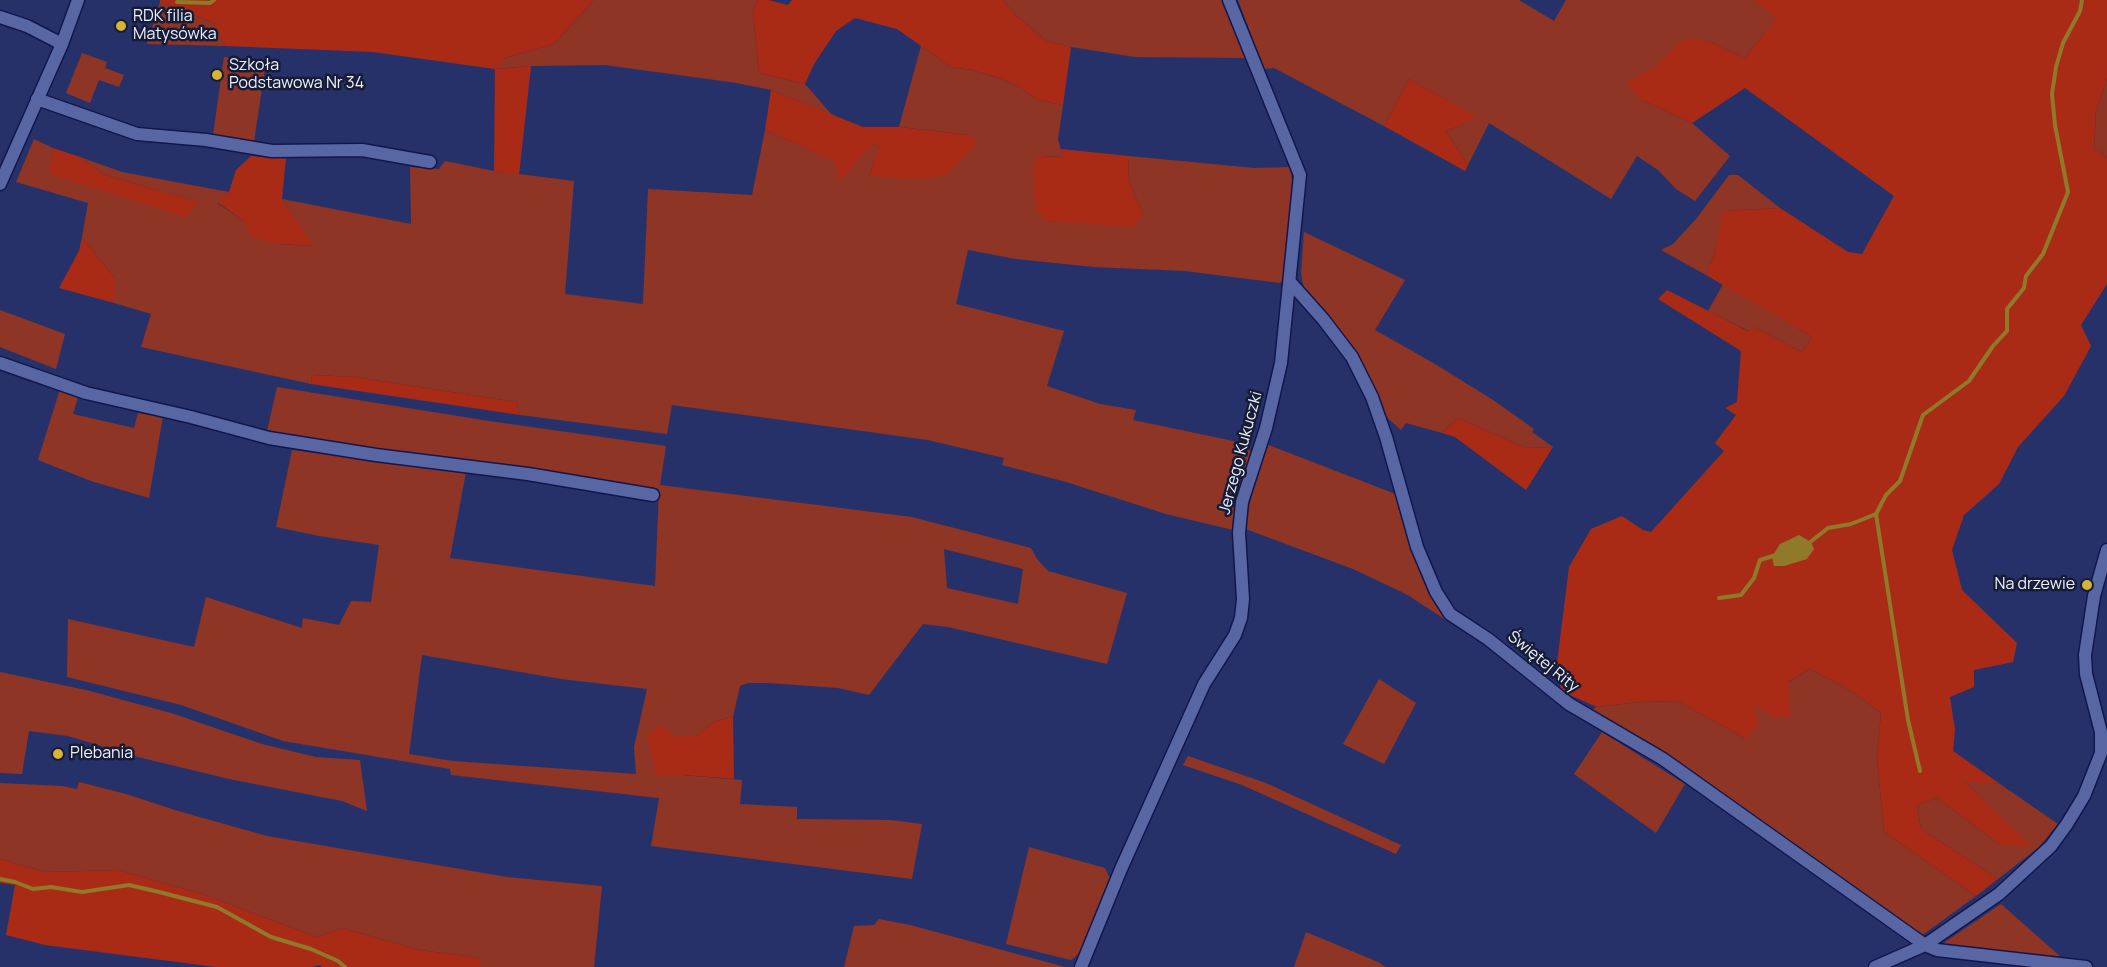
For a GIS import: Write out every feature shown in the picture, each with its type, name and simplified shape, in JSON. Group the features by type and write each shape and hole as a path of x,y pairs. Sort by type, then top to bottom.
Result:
{"street":[{"path":"0,184 62,44 78,0"},
{"name":"Jerzego Kukuczki","path":"1082,967 1121,869 1204,684 1234,635 1240,618 1243,599 1239,533 1242,502 1266,428 1281,363 1300,175 1229,0"},
{"path":"0,16 27,26 62,44"},
{"path":"37,99 137,134 206,140 272,151 362,150 430,162"},
{"name":"Świętej Rity","path":"1290,282 1323,319 1352,357 1372,397 1417,547 1436,592 1450,614 1488,639 1569,704 1663,759 1924,945"},
{"path":"0,363 86,393 269,438 376,455 528,474 653,495"},
{"path":"1875,967 1924,945 1999,894 2042,857 2067,824 2084,796 2101,753 2101,732 2086,674 2085,655 2094,596 2107,550"},
{"path":"1924,945 1937,950 2086,967"}],"shaded area":[{"path":"160,0 594,0 554,44 505,58 496,69 531,66 519,175 494,171 495,69 373,52 225,46 214,23 160,2"},
{"path":"594,0 758,0 753,11 759,73 805,84 832,115 771,90 737,83 605,65 495,69 505,58 554,44"},
{"path":"758,0 788,5 792,0 1003,0 1016,15 1046,41 1071,47 1063,105 1037,100 1020,87 999,78 951,67 897,29 855,18 836,31 814,64 805,84 759,73 753,11"},
{"path":"1003,0 1222,0 1248,58 1135,57 1071,47 1046,41 1016,15"},
{"path":"1238,0 1519,0 1554,21 1566,0 1754,0 1777,17 1745,58 1708,41 1642,100 1692,123 1730,156 1695,201 1676,189 1658,170 1637,156 1611,199 1489,123 1468,165 1446,131 1462,125 1475,116 1409,79 1384,126 1274,68 1264,69"},
{"path":"1754,0 2107,0 2107,79 2096,111 2094,147 2107,158 2107,284 2081,325 2091,346 2064,396 2018,447 1999,484 1964,515 1952,550 1962,590 2017,643 2013,662 1974,670 1974,687 1950,697 1955,730 1953,751 2000,784 1965,782 2031,846 2002,846 1937,798 1917,805 1921,829 1998,879 1976,896 1884,832 1877,758 1881,713 1853,692 1810,669 1788,682 1790,716 1774,718 1754,703 1758,724 1746,739 1678,701 1639,702 1597,707 1561,691 1557,663 1569,567 1591,529 1622,516 1643,530 1651,532 1724,451 1715,443 1736,415 1725,408 1737,402 1741,351 1658,299 1667,290 1748,331 1754,327 1802,352 1812,337 1706,275 1714,255 1723,211 1780,208 1848,252 1862,254 1894,196 1745,88 1692,123 1642,100 1626,83 1656,66 1685,38 1708,41 1745,58 1776,18"},
{"path":"160,2 214,23 225,46 147,44"},
{"path":"921,46 951,67 999,78 1020,87 1037,100 1063,105 1058,139 1063,157 1040,156 1046,221 1084,222 1143,214 1128,179 1129,156 1254,168 1290,167 1293,188 1285,278 1280,283 1185,271 1094,267 1016,259 968,250 956,304 1064,331 1047,386 1100,404 1136,410 1133,420 1243,443 1252,453 1240,489 1233,530 1166,514 1066,482 1002,465 1004,458 928,440 672,405 667,434 520,415 516,402 355,377 312,375 311,384 141,347 151,314 114,303 114,277 82,237 88,203 16,182 34,139 53,148 50,174 198,202 105,175 80,157 122,172 229,192 217,203 278,244 312,246 282,199 411,224 410,167 439,169 445,161 494,171 574,181 565,294 643,304 648,189 752,195 765,130 835,161 873,144 880,147 869,175 970,135 899,127"},
{"path":"82,53 107,62 105,68 124,75 119,87 99,80 90,103 66,93"},
{"path":"224,57 266,63 254,141 213,135"},
{"path":"1409,79 1476,116 1446,131 1468,165 1465,171 1384,126"},
{"path":"2107,79 2107,158 2094,147 2096,111"},
{"path":"771,90 863,127 899,127 970,135 977,143 944,176 916,179 869,176 879,147 873,144 840,181 834,161 765,130"},
{"path":"53,148 80,157 105,175 199,202 186,217 49,174"},
{"path":"1061,149 1129,156 1128,179 1143,214 1134,227 1046,221 1037,211 1033,182 1034,163 1040,156 1062,157"},
{"path":"251,156 286,158 282,199 313,246 278,244 251,237 245,222 217,202 229,192 236,170"},
{"path":"1729,175 1738,175 1780,208 1724,211 1714,255 1706,275 1661,250 1673,244 1696,219"},
{"path":"1304,232 1405,280 1375,330 1493,400 1534,429 1532,432 1553,447 1526,448 1458,418 1442,433 1406,423 1401,430 1383,414 1379,398 1341,333 1304,289 1301,273"},
{"path":"82,237 114,277 114,303 59,288 79,251"},
{"path":"1723,284 1812,337 1802,352 1754,327 1749,331 1708,311"},
{"path":"0,310 65,334 56,369 0,347"},
{"path":"312,375 355,377 516,402 520,415 311,384"},
{"path":"277,387 489,421 666,446 660,485 912,517 1031,548 1048,571 1127,593 1107,664 948,627 923,624 869,695 838,688 748,683 740,686 733,717 715,721 697,736 676,736 660,726 656,775 742,780 740,804 797,807 797,819 891,820 922,824 912,879 651,846 659,798 451,775 450,769 283,741 181,705 67,677 68,619 194,647 206,597 302,628 303,618 339,625 351,601 371,602 379,545 276,527 292,450 466,472 450,558 655,586 659,489 486,462 300,440 267,431","holes":["944,549 1023,569 1018,604 947,588","422,655 561,679 647,689 634,747 636,774 453,761 409,754"]},
{"path":"60,389 78,397 73,414 134,428 138,413 163,416 149,498 91,481 38,460"},
{"path":"1458,418 1526,448 1553,447 1526,490 1455,437 1442,433"},
{"path":"1266,444 1398,495 1424,583 1446,620 1406,594 1353,569 1243,528"},
{"path":"1799,535 1811,542 1814,549 1807,559 1784,566 1774,566 1772,557 1780,544"},
{"path":"1810,669 1853,692 1881,713 1877,758 1884,832 1976,896 1921,936 1588,711 1597,707 1639,702 1678,701 1746,739 1754,703"},
{"path":"0,672 86,690 171,713 262,744 316,757 360,760 367,811 342,801 229,779 138,757 68,736 29,731 22,774 0,773"},
{"path":"1379,679 1416,703 1384,764 1343,744"},
{"path":"733,717 734,779 656,775 647,735 660,725 676,736 697,736 715,721"},
{"path":"1602,732 1685,784 1656,833 1574,774"},
{"path":"1188,756 1266,783 1401,845 1396,854 1242,785 1183,765"},
{"path":"1964,781 2000,784 2058,824 2039,847 1998,879 1921,829 1917,805 1937,798 2002,846 2030,846"},
{"path":"79,782 267,836 507,877 602,886 594,967 480,967 480,958 420,950 342,928 317,937 202,894 118,870 46,872 0,859 0,783 62,786 77,789"},
{"path":"1029,847 1105,868 1110,879 1082,951 1071,960 1006,944"},
{"path":"0,859 46,872 118,870 202,894 317,937 342,928 420,950 481,958 480,967 322,967 320,965 312,967 216,967 45,945 6,935 15,885 0,883"},
{"path":"2001,904 2062,958 1944,946 1945,942"},
{"path":"879,919 910,925 1065,967 844,967 854,926 874,925"},
{"path":"1306,932 1378,962 1385,967 1294,967"}],"waterway":[{"path":"177,2 210,3 214,0"},
{"path":"1809,543 1828,528 1851,524 1876,514 1886,495 1900,481 1923,415 1969,381 1993,346 2007,331 2007,309 2024,288 2026,276 2043,254 2068,192 2055,125 2052,94 2063,43 2080,11 2082,0"},
{"path":"1876,514 1908,720 1920,771"},
{"path":"1719,598 1741,595 1754,578 1760,560 1776,555"},
{"path":"0,879 33,889 51,887 82,892 129,885 159,892 217,907 271,937 311,949 338,961 345,967"}],"place":[{"name":"RDK filia Matysówka","path":"121,26"},
{"name":"Szkoła Podstawowa Nr 34","path":"217,75"},
{"name":"Na drzewie","path":"2087,585"},
{"name":"Plebania","path":"58,754"}]}
